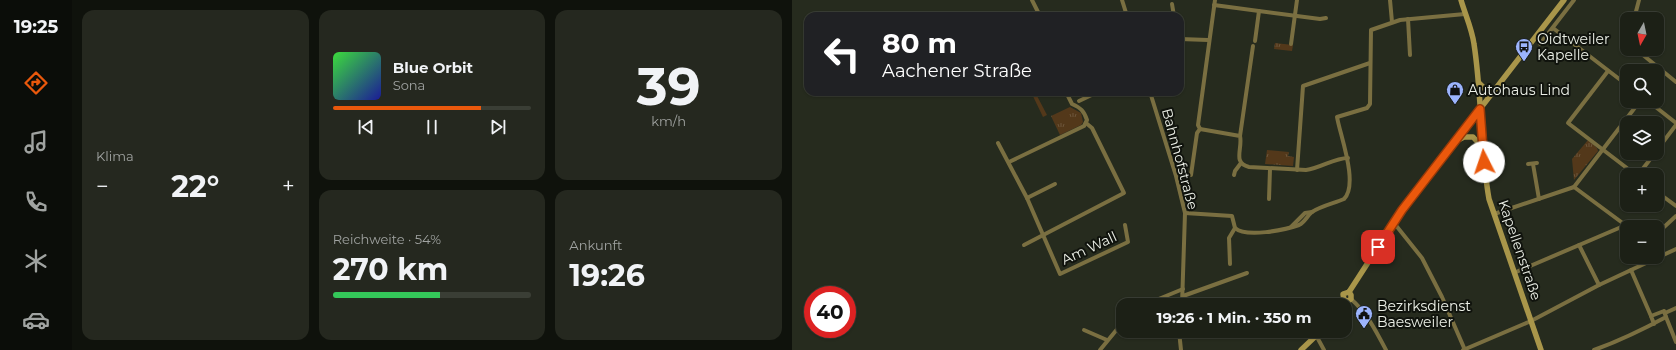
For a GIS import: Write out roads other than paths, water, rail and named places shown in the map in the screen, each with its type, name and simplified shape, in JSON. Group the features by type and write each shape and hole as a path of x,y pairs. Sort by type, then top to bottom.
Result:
{"main road":[{"name":"Kapellenstraße","path":"1461,0 1474,42 1479,83 1485,175 1494,214 1516,272 1541,350"},
{"path":"1344,298 1343,294 1349,292 1394,223 1454,142 1564,0"},
{"path":"1479,83 1485,89 1493,91"},
{"path":"1454,142 1464,136 1468,136 1477,140 1483,148"},
{"path":"1349,292 1351,298"},
{"path":"1301,350 1315,338"}],"street":[{"path":"1032,0 1038,12"},
{"path":"1122,0 1126,12"},
{"path":"1291,44 1297,0"},
{"path":"1390,0 1392,22"},
{"path":"1540,44 1574,0"},
{"path":"1636,12 1639,0"},
{"path":"1200,129 1198,125 1214,2 1259,11 1320,19 1326,18"},
{"path":"1172,4 1173,12"},
{"path":"1255,41 1259,11"},
{"path":"1235,228 1243,232 1268,232 1291,226 1305,213 1312,212 1344,199 1347,196 1349,189 1348,158 1337,117 1367,108 1370,104 1371,30 1392,22 1408,19 1465,14"},
{"path":"1408,19 1410,55"},
{"path":"1553,28 1620,80"},
{"path":"1184,39 1208,40"},
{"path":"1253,46 1238,156 1242,163 1249,167 1297,170 1314,169 1342,158 1348,158"},
{"path":"1644,56 1654,64"},
{"path":"1297,170 1303,86 1370,62"},
{"path":"1608,71 1568,123 1628,168"},
{"path":"1664,73 1676,82"},
{"path":"1009,162 1084,126 1087,120 1085,112 1081,108 1072,104 1068,96"},
{"path":"1079,101 1090,96"},
{"name":"Bahnhofstraße","path":"1151,96 1176,176 1185,213 1183,296"},
{"path":"1494,214 1574,187 1634,108"},
{"path":"1657,108 1676,124 1664,140"},
{"path":"1024,245 1124,193 1092,128 1086,123"},
{"path":"1200,129 1240,136"},
{"path":"1191,175 1197,133 1200,129"},
{"path":"998,143 1027,198 1043,234"},
{"path":"1643,168 1649,160"},
{"path":"1234,175 1234,171 1242,163"},
{"path":"1533,164 1539,199"},
{"path":"1269,199 1270,169"},
{"path":"1027,198 1055,184"},
{"path":"1574,187 1620,221"},
{"path":"1664,197 1676,206"},
{"path":"1185,213 1229,214 1234,218 1235,228 1229,238 1230,264"},
{"path":"1664,227 1676,216"},
{"path":"1394,223 1422,258 1464,350 1531,321 1599,285 1644,264"},
{"name":"Am Wall","path":"1043,234 1060,274 1128,242 1125,225"},
{"path":"1516,272 1620,229"},
{"path":"1579,245 1599,285"},
{"path":"1664,255 1676,249"},
{"path":"1631,270 1654,324"},
{"path":"1183,296 1247,273"},
{"path":"1161,298 1183,289"},
{"path":"1352,300 1364,312 1374,326 1386,350"},
{"path":"1594,350 1619,341 1654,324 1676,308"},
{"path":"1651,316 1664,311 1676,342"},
{"path":"1084,330 1107,340"},
{"path":"1100,350 1116,330"},
{"path":"1180,338 1181,350"},
{"path":"1318,338 1324,350"}],"place":[{"name":"Oidtweiler Kapelle","path":"1524,62"},
{"name":"Autohaus Lind","path":"1455,105"},
{"name":"Bezirksdienst Baesweiler","path":"1364,329"}]}
